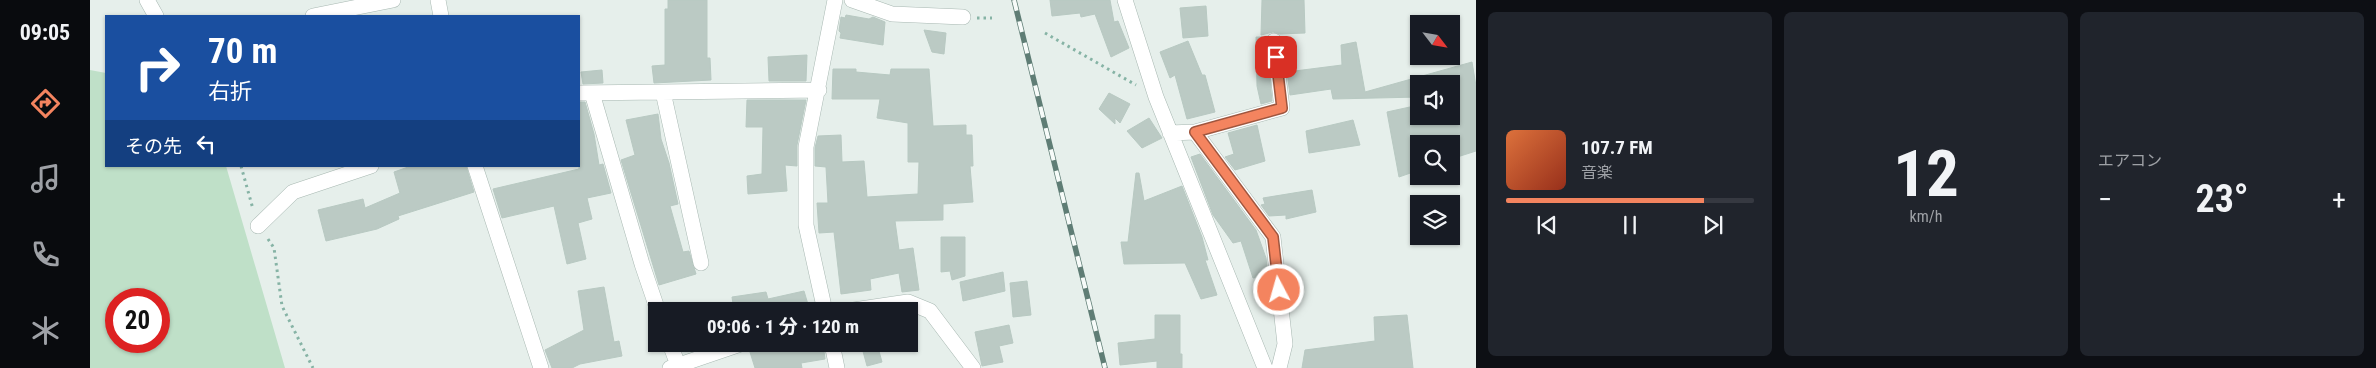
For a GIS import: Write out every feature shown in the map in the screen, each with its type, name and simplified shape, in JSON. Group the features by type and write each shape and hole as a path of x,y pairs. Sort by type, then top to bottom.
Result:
{"street":[{"path":"147,0 155,15"},
{"path":"318,15 393,0"},
{"path":"438,0 441,15"},
{"path":"823,302 806,225 806,146 819,90 835,0"},
{"path":"852,0 892,14 963,17"},
{"path":"1125,0 1156,97 1265,368"},
{"path":"1170,133 1195,132 1282,108 1274,40"},
{"path":"655,302 586,93 819,90"},
{"path":"664,92 701,263"},
{"path":"1195,132 1273,237 1285,344 1279,368"},
{"path":"258,226 293,192 368,167"},
{"path":"475,167 541,368"},
{"path":"918,306 930,311 973,368"},
{"path":"671,352 674,367 704,362 725,352"},
{"path":"833,352 836,368"}],"path":[{"path":"1045,33 1156,97"},
{"path":"241,167 258,226 274,248 282,306 313,368"}],"green space":[{"path":"90,70 105,73 105,167 226,167 285,368 90,368"}],"building":[{"path":"668,0 707,0 707,58 710,58 711,80 654,83 652,66 665,65 665,9 668,9"},
{"path":"1050,0 1110,0 1114,22 1118,21 1129,48 1111,57 1095,14 1081,17 1080,13 1052,16"},
{"path":"1262,0 1304,0 1305,33 1280,34 1273,32 1261,35"},
{"path":"1206,6 1208,36 1183,38 1180,8"},
{"path":"846,15 869,19 873,17 885,22 883,45 840,38 841,17 845,18"},
{"path":"924,30 946,33 944,54 932,52"},
{"path":"1256,37 1266,37 1272,101 1261,104 1257,86"},
{"path":"1188,41 1202,75 1205,75 1215,112 1187,119 1175,75 1170,78 1160,52"},
{"path":"1356,42 1365,92 1410,79 1410,97 1333,99 1331,89 1290,95 1287,72 1342,65 1341,45"},
{"path":"807,55 806,81 769,81 768,57"},
{"path":"1472,62 1476,86 1476,151 1460,156 1460,135 1410,135 1410,173 1399,177 1387,112 1410,107 1410,125 1460,125 1460,75 1426,75"},
{"path":"833,69 856,69 856,72 890,75 891,69 929,69 933,126 966,125 966,135 972,135 973,166 970,166 973,202 943,204 943,220 895,221 899,250 913,248 919,290 902,292 899,273 870,279 871,290 841,294 834,232 819,233 817,203 828,203 826,167 815,166 815,148 818,136 841,135 842,162 864,161 867,197 918,194 919,162 908,162 908,123 877,118 880,99 832,99"},
{"path":"602,70 603,83 583,84 581,72"},
{"path":"1109,93 1130,104 1120,123 1115,118 1115,124 1099,109"},
{"path":"747,100 806,100 797,145 797,166 785,165 787,191 748,194 747,176 762,174 763,127 746,127"},
{"path":"580,102 585,102 594,134 599,165 603,164 611,193 587,198 592,219 578,223 586,259 567,264 554,206 502,218 493,189 579,169"},
{"path":"658,114 661,139 669,163 678,204 670,206 683,252 689,251 696,274 659,285 621,160 635,155 626,120"},
{"path":"1149,118 1162,138 1142,148 1127,131"},
{"path":"1353,120 1360,145 1309,153 1306,131"},
{"path":"1257,125 1265,161 1235,170 1225,157 1234,154 1228,133"},
{"path":"1200,154 1256,230 1266,258 1268,276 1253,278 1241,241 1233,243 1213,215 1191,157"},
{"path":"408,167 466,167 474,192 398,216 399,219 377,229 326,241 318,210 363,199 365,208 400,193 394,172"},
{"path":"1136,173 1139,173 1144,201 1182,186 1202,237 1208,260 1205,260 1217,295 1201,299 1185,263 1124,264 1121,242 1128,242"},
{"path":"1312,190 1316,212 1286,219 1286,215 1269,216 1261,205 1265,204 1263,198"},
{"path":"941,237 965,237 965,276 952,280 950,271 941,272"},
{"path":"1003,272 1005,291 963,301 960,282"},
{"path":"1027,281 1031,315 1013,317 1010,283"},
{"path":"604,287 614,342 619,341 622,356 580,364 572,368 552,368 545,350 584,330 578,291"},
{"path":"804,291 807,302 733,302 732,297 766,292 768,299"},
{"path":"1155,315 1180,315 1182,368 1157,368 1157,361 1120,365 1118,343 1155,339"},
{"path":"1407,315 1413,368 1302,368 1305,350 1375,341 1374,317"},
{"path":"1009,325 1013,343 999,346 1003,362 982,366 975,332"},
{"path":"750,352 824,352 825,359 801,363 802,368 755,368"},
{"path":"863,352 879,352 882,362 867,366"}],"railway":[{"path":"1014,0 1105,368"}],"route":[{"path":"1276,57 1282,108 1195,132 1273,237 1279,290"}]}
